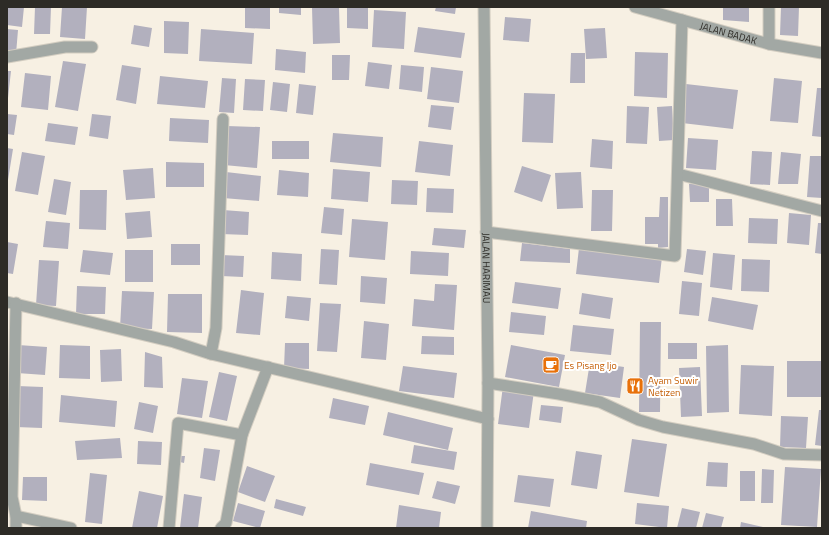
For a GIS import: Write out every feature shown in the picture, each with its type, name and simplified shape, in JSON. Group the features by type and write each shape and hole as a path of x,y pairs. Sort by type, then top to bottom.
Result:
{"street":[{"name":"JALAN HARIMAU","path":"484,7 488,383 487,528"},
{"name":"JALAN BADAK","path":"635,7 769,44 822,53"},
{"path":"769,7 769,44"},
{"path":"486,232 675,256 682,20"},
{"path":"7,57 65,47 92,48"},
{"path":"211,354 216,328 223,119"},
{"path":"678,174 822,211"},
{"path":"16,528 16,516 12,497 12,303 174,342 211,354 488,418"},
{"path":"221,528 226,523 242,435 268,367"},
{"path":"488,383 600,402 639,420 663,427 754,444 784,454 822,454"},
{"path":"169,528 178,423 242,435"},
{"path":"16,516 71,528"}],"building":[{"path":"7,7 24,7 22,27 7,25"},
{"path":"35,7 51,7 50,34 34,34"},
{"path":"62,7 87,7 85,39 60,37"},
{"path":"245,7 270,7 270,29 245,28"},
{"path":"279,7 301,7 301,15 279,13"},
{"path":"312,7 339,7 340,43 313,44"},
{"path":"347,7 368,7 368,29 347,28"},
{"path":"436,7 456,7 455,14 435,11"},
{"path":"723,7 749,7 749,22 723,20"},
{"path":"781,7 799,7 798,36 780,35"},
{"path":"374,10 406,12 404,49 372,47"},
{"path":"505,17 531,19 529,42 503,40"},
{"path":"164,21 189,22 188,54 164,53"},
{"path":"134,25 152,28 149,47 131,44"},
{"path":"418,27 465,33 461,58 414,52"},
{"path":"605,28 607,58 586,59 584,29"},
{"path":"7,29 18,30 16,54 7,53"},
{"path":"201,29 254,33 252,64 199,61"},
{"path":"276,49 306,52 305,73 275,70"},
{"path":"635,52 668,53 667,98 634,96"},
{"path":"571,53 585,53 585,83 570,83"},
{"path":"332,55 350,55 349,80 332,80"},
{"path":"63,61 86,64 78,111 55,107"},
{"path":"368,62 392,65 389,89 365,86"},
{"path":"122,65 141,68 136,104 116,100"},
{"path":"401,65 424,67 422,92 399,89"},
{"path":"431,67 463,71 459,103 427,99"},
{"path":"7,71 11,71 8,98 7,98"},
{"path":"25,73 51,76 48,110 21,107"},
{"path":"160,76 208,81 205,108 157,104"},
{"path":"222,78 236,79 234,113 219,112"},
{"path":"774,78 802,81 798,123 770,121"},
{"path":"245,79 265,80 263,111 243,110"},
{"path":"273,82 290,84 287,112 270,110"},
{"path":"299,84 316,86 313,115 296,113"},
{"path":"686,84 738,90 733,129 682,123"},
{"path":"817,88 822,88 822,137 812,136"},
{"path":"524,93 555,94 553,143 522,142"},
{"path":"431,105 454,107 451,130 428,127"},
{"path":"627,106 649,107 647,144 626,143"},
{"path":"672,106 674,140 659,141 657,107"},
{"path":"7,114 17,115 14,135 7,134"},
{"path":"92,114 111,116 108,139 89,136"},
{"path":"170,118 209,120 208,143 169,141"},
{"path":"48,123 78,127 75,145 45,141"},
{"path":"227,126 260,127 257,168 224,165"},
{"path":"333,133 383,137 381,167 330,162"},
{"path":"688,138 718,140 716,170 686,168"},
{"path":"592,139 613,141 612,169 590,167"},
{"path":"272,141 309,141 309,159 272,159"},
{"path":"419,141 453,145 450,176 415,172"},
{"path":"7,148 13,149 8,180 7,180"},
{"path":"752,151 772,152 770,185 750,184"},
{"path":"22,152 45,156 38,195 15,191"},
{"path":"781,152 801,154 798,184 778,184"},
{"path":"810,156 822,156 822,198 807,197"},
{"path":"166,162 204,163 204,187 166,187"},
{"path":"522,166 551,175 542,202 514,192"},
{"path":"153,168 155,198 126,200 123,170"},
{"path":"333,169 370,172 368,202 331,199"},
{"path":"279,170 309,173 308,197 277,195"},
{"path":"226,172 261,176 259,201 223,198"},
{"path":"581,172 583,208 557,209 555,173"},
{"path":"54,179 71,182 66,215 48,212"},
{"path":"392,180 418,181 417,205 391,204"},
{"path":"689,184 709,184 709,202 690,202"},
{"path":"427,188 454,189 453,213 426,212"},
{"path":"80,190 107,190 106,230 79,229"},
{"path":"592,190 613,190 612,231 591,231"},
{"path":"660,197 668,197 668,247 658,248 658,244 645,244 645,217 659,217"},
{"path":"716,199 732,199 733,226 716,226"},
{"path":"324,207 344,209 342,235 321,233"},
{"path":"223,210 249,212 248,235 221,234"},
{"path":"150,211 152,237 127,239 125,213"},
{"path":"789,213 811,215 809,245 787,243"},
{"path":"749,218 778,219 777,244 748,243"},
{"path":"352,219 388,222 385,260 349,257"},
{"path":"46,221 70,223 68,249 43,247"},
{"path":"818,223 822,223 822,254 815,253"},
{"path":"434,228 466,230 464,248 432,245"},
{"path":"7,242 18,244 13,274 7,273"},
{"path":"522,243 570,249 570,263 520,261"},
{"path":"171,244 200,244 200,265 171,265"},
{"path":"579,248 662,257 659,283 576,274"},
{"path":"321,249 339,250 337,285 319,284"},
{"path":"687,249 706,251 703,275 684,272"},
{"path":"83,250 113,253 110,275 80,272"},
{"path":"125,250 153,250 153,282 125,282"},
{"path":"411,251 449,253 448,276 410,274"},
{"path":"272,252 302,254 301,281 271,279"},
{"path":"713,253 735,255 732,290 710,287"},
{"path":"221,255 244,256 243,277 221,276"},
{"path":"742,259 770,260 769,292 741,291"},
{"path":"39,260 59,261 56,306 36,305"},
{"path":"361,276 387,278 385,304 360,302"},
{"path":"682,281 702,283 699,316 679,314"},
{"path":"515,282 561,288 558,309 512,303"},
{"path":"435,284 457,285 454,330 412,326 414,299 434,301"},
{"path":"77,286 106,287 105,314 76,314"},
{"path":"241,290 264,293 260,335 236,333"},
{"path":"122,291 154,292 152,329 120,328"},
{"path":"582,293 613,298 610,319 579,314"},
{"path":"168,294 202,294 202,333 167,332"},
{"path":"287,296 311,298 309,321 285,318"},
{"path":"712,297 758,305 753,330 708,321"},
{"path":"320,303 341,304 337,352 317,351"},
{"path":"511,312 546,316 544,335 509,332"},
{"path":"364,321 389,324 386,360 361,358"},
{"path":"640,322 661,322 660,412 639,412"},
{"path":"573,325 614,329 611,355 570,351"},
{"path":"422,336 454,337 454,355 421,354"},
{"path":"285,343 309,343 309,369 284,368"},
{"path":"668,343 697,343 697,359 668,359"},
{"path":"18,345 47,347 45,375 17,373"},
{"path":"60,345 90,346 90,379 59,378"},
{"path":"511,345 565,355 559,387 505,377"},
{"path":"728,345 729,412 707,413 706,346"},
{"path":"121,349 122,381 101,382 100,350"},
{"path":"145,352 162,357 163,388 144,387"},
{"path":"787,361 822,361 822,397 787,397"},
{"path":"590,362 624,367 620,398 585,393"},
{"path":"741,365 774,366 772,416 739,414"},
{"path":"403,366 457,373 454,398 399,391"},
{"path":"700,367 702,416 681,417 679,368"},
{"path":"219,372 237,376 227,421 209,417"},
{"path":"182,378 208,381 202,418 177,414"},
{"path":"17,386 43,387 42,428 16,427"},
{"path":"503,386 534,391 529,428 498,424"},
{"path":"61,395 117,401 115,427 59,422"},
{"path":"333,398 369,406 365,425 329,418"},
{"path":"139,402 158,406 153,433 134,429"},
{"path":"541,405 563,407 561,423 539,420"},
{"path":"819,410 822,410 822,446 815,445"},
{"path":"388,412 453,428 448,450 383,435"},
{"path":"781,416 808,417 806,448 780,447"},
{"path":"120,438 122,458 77,460 75,441"},
{"path":"632,439 667,444 659,497 624,492"},
{"path":"138,441 162,442 161,465 137,464"},
{"path":"414,445 457,452 454,470 411,463"},
{"path":"204,448 220,450 215,481 200,478"},
{"path":"576,451 602,455 597,489 571,485"},
{"path":"181,456 185,456 184,463 180,462"},
{"path":"708,462 728,463 727,487 706,486"},
{"path":"370,463 424,473 419,495 366,485"},
{"path":"247,466 275,476 265,502 238,492"},
{"path":"785,467 821,469 817,527 781,525"},
{"path":"762,469 774,470 773,503 761,503"},
{"path":"740,471 755,471 755,501 740,501"},
{"path":"90,473 107,475 102,524 85,522"},
{"path":"518,475 554,479 550,507 514,502"},
{"path":"23,477 47,477 47,501 22,500"},
{"path":"437,481 460,486 455,504 432,498"},
{"path":"139,491 163,496 157,528 132,528"},
{"path":"184,494 202,497 198,528 180,528"},
{"path":"276,499 306,507 303,516 274,508"},
{"path":"238,503 265,511 260,528 233,521"},
{"path":"637,503 669,506 667,528 635,524"},
{"path":"399,505 441,512 439,528 396,528"},
{"path":"682,508 700,512 696,528 677,528"},
{"path":"531,511 587,521 586,528 528,528"},
{"path":"706,513 724,517 721,528 702,528"},
{"path":"741,522 763,527 763,528 740,528"}],"place":[{"name":"Es Pisang Ijo","path":"551,365"},
{"name":"Ayam Suwir Netizen","path":"635,386"}]}
